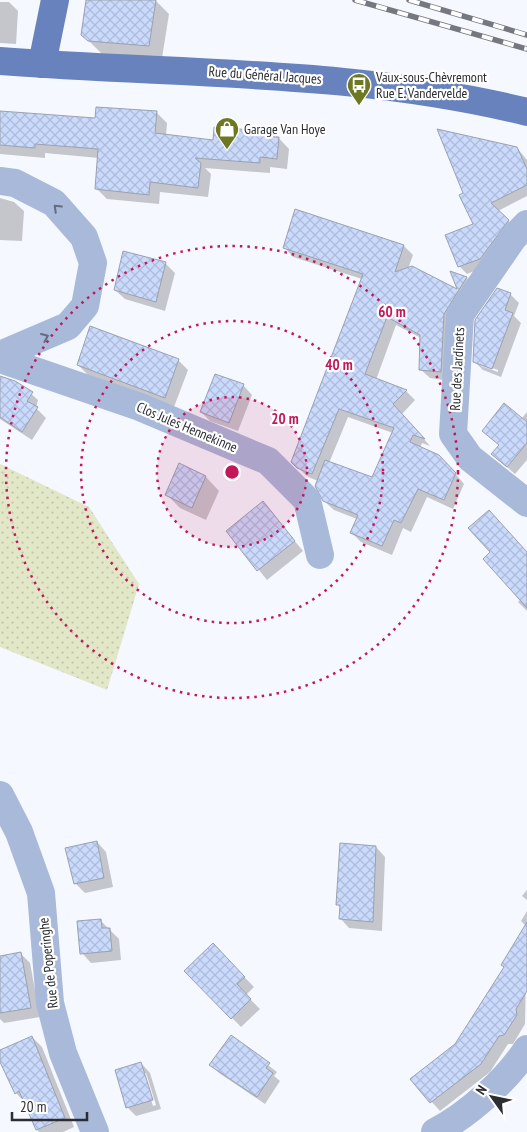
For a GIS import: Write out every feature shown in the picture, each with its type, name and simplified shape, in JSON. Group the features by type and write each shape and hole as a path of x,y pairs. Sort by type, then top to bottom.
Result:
{"main road":[{"path":"42,64 55,0"},
{"name":"Rue du Général Jacques","path":"0,61 225,72 365,82 432,92 527,112"}],"street":[{"path":"0,181 15,182 54,203 84,237 93,263 85,306 68,326 0,354"},
{"name":"Rue des Jardinets","path":"527,224 513,238 460,315 453,434 470,458 527,503"},
{"name":"Clos Jules Hennekinne","path":"0,358 140,407 268,461 307,500 320,555"},
{"name":"Rue de Poperinghe","path":"0,795 19,832 41,892 50,1003 63,1053 95,1132"},
{"path":"435,1132 450,1124 489,1092 527,1049"}],"green space":[{"path":"0,464 89,507 139,584 107,690 0,647"}],"building":[{"path":"86,0 156,0 149,46 88,41 81,35"},
{"path":"96,107 157,111 155,133 213,140 214,127 275,132 274,137 279,137 277,159 260,157 260,163 195,158 201,163 198,188 150,182 149,195 95,189 98,149 35,144 35,148 0,145 0,111 95,118"},
{"path":"437,129 517,147 527,169 527,185 491,203 509,220 480,259 458,267 445,235 473,224 459,195 463,193"},
{"path":"295,209 404,245 395,272 412,266 457,289 450,271 467,277 444,314 441,372 419,370 420,335 387,317 365,374 407,390 393,404 425,439 413,435 410,442 439,455 456,473 444,500 418,489 401,523 394,520 382,546 350,533 358,515 323,501 315,486 325,460 372,477 394,428 339,409 312,474 297,468 291,462 363,274 283,248"},
{"path":"123,251 166,262 156,302 114,290"},
{"path":"497,288 511,293 505,310 513,313 492,369 473,362 475,320"},
{"path":"90,326 179,359 165,398 77,365"},
{"path":"215,374 244,384 229,423 200,412"},
{"path":"0,376 15,381 33,392 27,401 38,407 22,432 0,417"},
{"path":"504,403 527,422 527,443 507,467 491,454 499,445 482,431"},
{"path":"179,463 206,476 192,508 165,495"},
{"path":"263,501 295,541 257,571 226,531"},
{"path":"489,510 527,552 527,608 483,559 490,552 468,528"},
{"path":"97,841 104,878 74,884 65,848"},
{"path":"340,843 376,846 373,922 339,919 340,905 336,905"},
{"path":"101,919 102,928 110,928 112,951 80,954 77,921"},
{"path":"527,922 527,991 516,1009 517,1015 504,1035 499,1036 481,1064 430,1103 410,1079 455,1044 504,967 501,965"},
{"path":"213,943 245,977 237,984 251,999 231,1019 184,971"},
{"path":"21,952 31,1008 0,1013 0,956"},
{"path":"231,1035 270,1063 266,1068 273,1073 257,1097 209,1065"},
{"path":"32,1036 65,1118 36,1130 19,1091 15,1094 0,1062 0,1050"},
{"path":"141,1062 153,1100 126,1108 115,1070"}],"railway":[{"path":"355,0 527,49"},
{"path":"409,0 527,35"}],"place":[{"name":"Vaux-sous-Chèvremont Rue E. Vandervelde","path":"359,106"},
{"name":"Garage Van Hoye","path":"227,150"}]}
